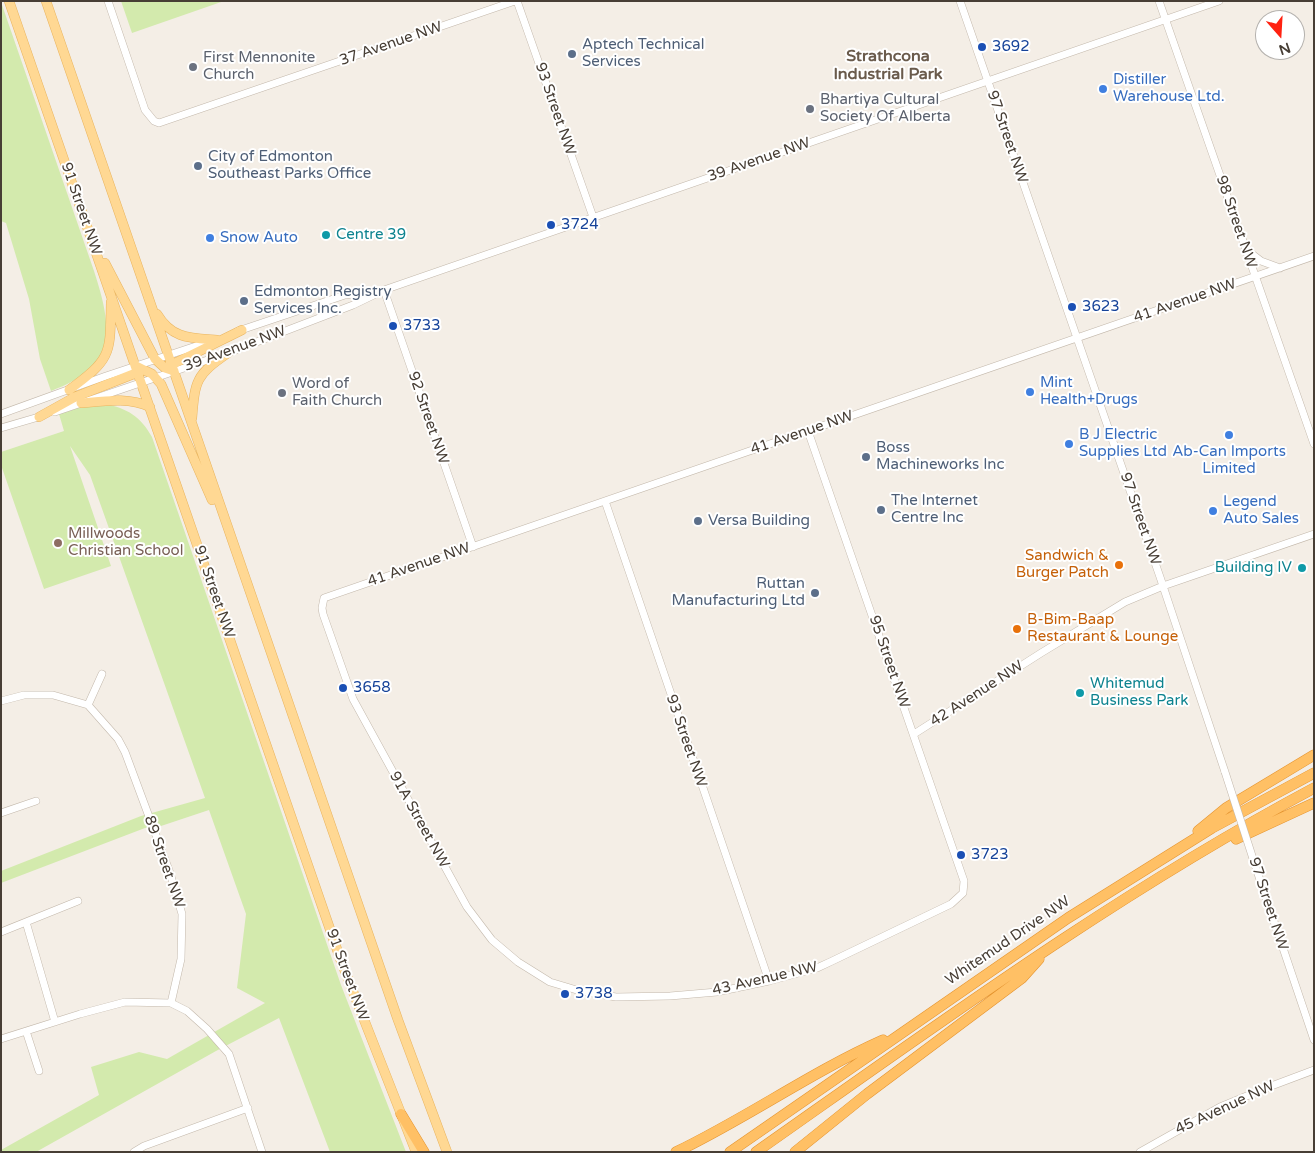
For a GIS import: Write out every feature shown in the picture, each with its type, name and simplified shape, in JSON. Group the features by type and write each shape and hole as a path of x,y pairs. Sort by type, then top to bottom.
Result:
{"highway":[{"path":"1168,855 1226,808 1314,755"},
{"name":"Whitemud Drive NW","path":"730,1152 1068,918 1247,808 1314,773"},
{"name":"Whitemud Drive NW","path":"756,1152 1052,946 1209,847 1314,788"},
{"path":"1209,847 1238,838 1314,803"},
{"path":"795,1152 867,1094 1022,978 1052,946"},
{"path":"676,1152 761,1108 846,1057 906,1029"},
{"path":"400,1114 424,1152"}],"main road":[{"name":"91 Street NW","path":"9,1 111,294 145,372 141,382 341,960 416,1152"},
{"path":"46,1 168,354 165,365"},
{"path":"83,215 108,270 165,365 192,423 398,1019 448,1152"},
{"path":"69,390 92,374 102,362 107,352 111,333 111,294"},
{"path":"150,303 160,320 174,333 189,338 217,340"},
{"path":"39,417 75,397 165,365 242,330"},
{"path":"192,423 194,392 198,379 206,369 228,353"},
{"path":"141,382 145,372"},
{"path":"145,372 161,384 236,553"},
{"path":"81,403 133,401 150,407"}],"street":[{"name":"37 Avenue NW","path":"108,1 145,110 154,121 159,123 516,1"},
{"name":"93 Street NW","path":"516,1 593,218"},
{"name":"97 Street NW","path":"960,1 1163,586 1314,1040"},
{"name":"98 Street NW","path":"1159,1 1314,444"},
{"name":"39 Avenue NW","path":"1,414 69,390 145,372 165,365 228,353 352,305 384,290 1219,1"},
{"path":"1246,249 1261,261 1280,268"},
{"name":"41 Avenue NW","path":"324,598 1314,256"},
{"name":"39 Avenue NW","path":"168,354 217,340 345,295 384,290"},
{"name":"92 Street NW","path":"384,290 473,547"},
{"path":"1,428 141,382"},
{"name":"95 Street NW","path":"808,431 964,882 963,893"},
{"name":"93 Street NW","path":"605,501 769,981"},
{"name":"42 Avenue NW","path":"914,734 1107,612 1134,598 1163,586 1314,534"},
{"name":"91A Street NW","path":"324,598 323,614 353,699 467,907 492,940 518,962 550,982 580,991"},
{"path":"1,701 24,695 52,695 88,706 102,674"},
{"name":"89 Street NW","path":"88,706 118,738 125,752 170,872 182,914 181,959 171,1003"},
{"path":"1,813 36,801"},
{"name":"43 Avenue NW","path":"580,991 616,997 670,996 718,992 769,981 817,968 951,904 963,893"},
{"path":"1,932 78,901"},
{"path":"26,922 55,1022"},
{"path":"1,1039 125,1002 171,1003 188,1011 229,1054 262,1152"},
{"path":"26,1031 39,1071"},
{"name":"45 Avenue NW","path":"1140,1152 1220,1108 1314,1070"},
{"path":"134,1152 144,1146 248,1108"}],"green space":[{"path":"121,1 224,1 132,33"},
{"path":"1,2 94,271 105,311 105,344 99,358 89,370 73,381 51,391 40,359 29,299 6,223 1,221"},
{"path":"105,404 133,414 152,437 341,985 406,1152 330,1152 279,1018 216,1051 36,1152 1,1152 1,1150 99,1095 91,1067 139,1052 167,1059 265,1003 237,988 246,914 209,810 161,826 145,828 1,883 1,871 141,816 205,798 90,475 70,446 111,566 44,589 1,465 1,452 64,431 59,414 81,407"}],"place":[{"name":"3692","path":"982,47"},
{"name":"Aptech Technical Services","path":"572,54"},
{"name":"First Mennonite Church","path":"193,67"},
{"name":"Distiller Warehouse Ltd.","path":"1103,89"},
{"name":"Bhartiya Cultural Society Of Alberta","path":"810,109"},
{"name":"City of Edmonton Southeast Parks Office","path":"198,166"},
{"name":"3724","path":"551,225"},
{"name":"Centre 39","path":"326,235"},
{"name":"Snow Auto","path":"210,238"},
{"name":"Edmonton Registry Services Inc.","path":"244,301"},
{"name":"3623","path":"1072,307"},
{"name":"3733","path":"393,326"},
{"name":"Mint Health+Drugs","path":"1030,392"},
{"name":"Word of Faith Church","path":"282,393"},
{"name":"Ab-Can Imports Limited","path":"1229,435"},
{"name":"B J Electric Supplies Ltd","path":"1069,444"},
{"name":"Boss Machineworks Inc","path":"866,457"},
{"name":"The Internet Centre Inc","path":"881,510"},
{"name":"Legend Auto Sales","path":"1213,511"},
{"name":"Versa Building","path":"698,521"},
{"name":"Millwoods Christian School","path":"58,543"},
{"name":"Sandwich & Burger Patch","path":"1119,565"},
{"name":"Building IV","path":"1302,568"},
{"name":"Ruttan Manufacturing Ltd","path":"815,593"},
{"name":"B-Bim-Baap Restaurant & Lounge","path":"1017,629"},
{"name":"3658","path":"343,688"},
{"name":"Whitemud Business Park","path":"1080,693"},
{"name":"3723","path":"961,855"},
{"name":"3738","path":"565,994"}],"district":[{"name":"Strathcona Industrial Park","path":"888,66"}]}
